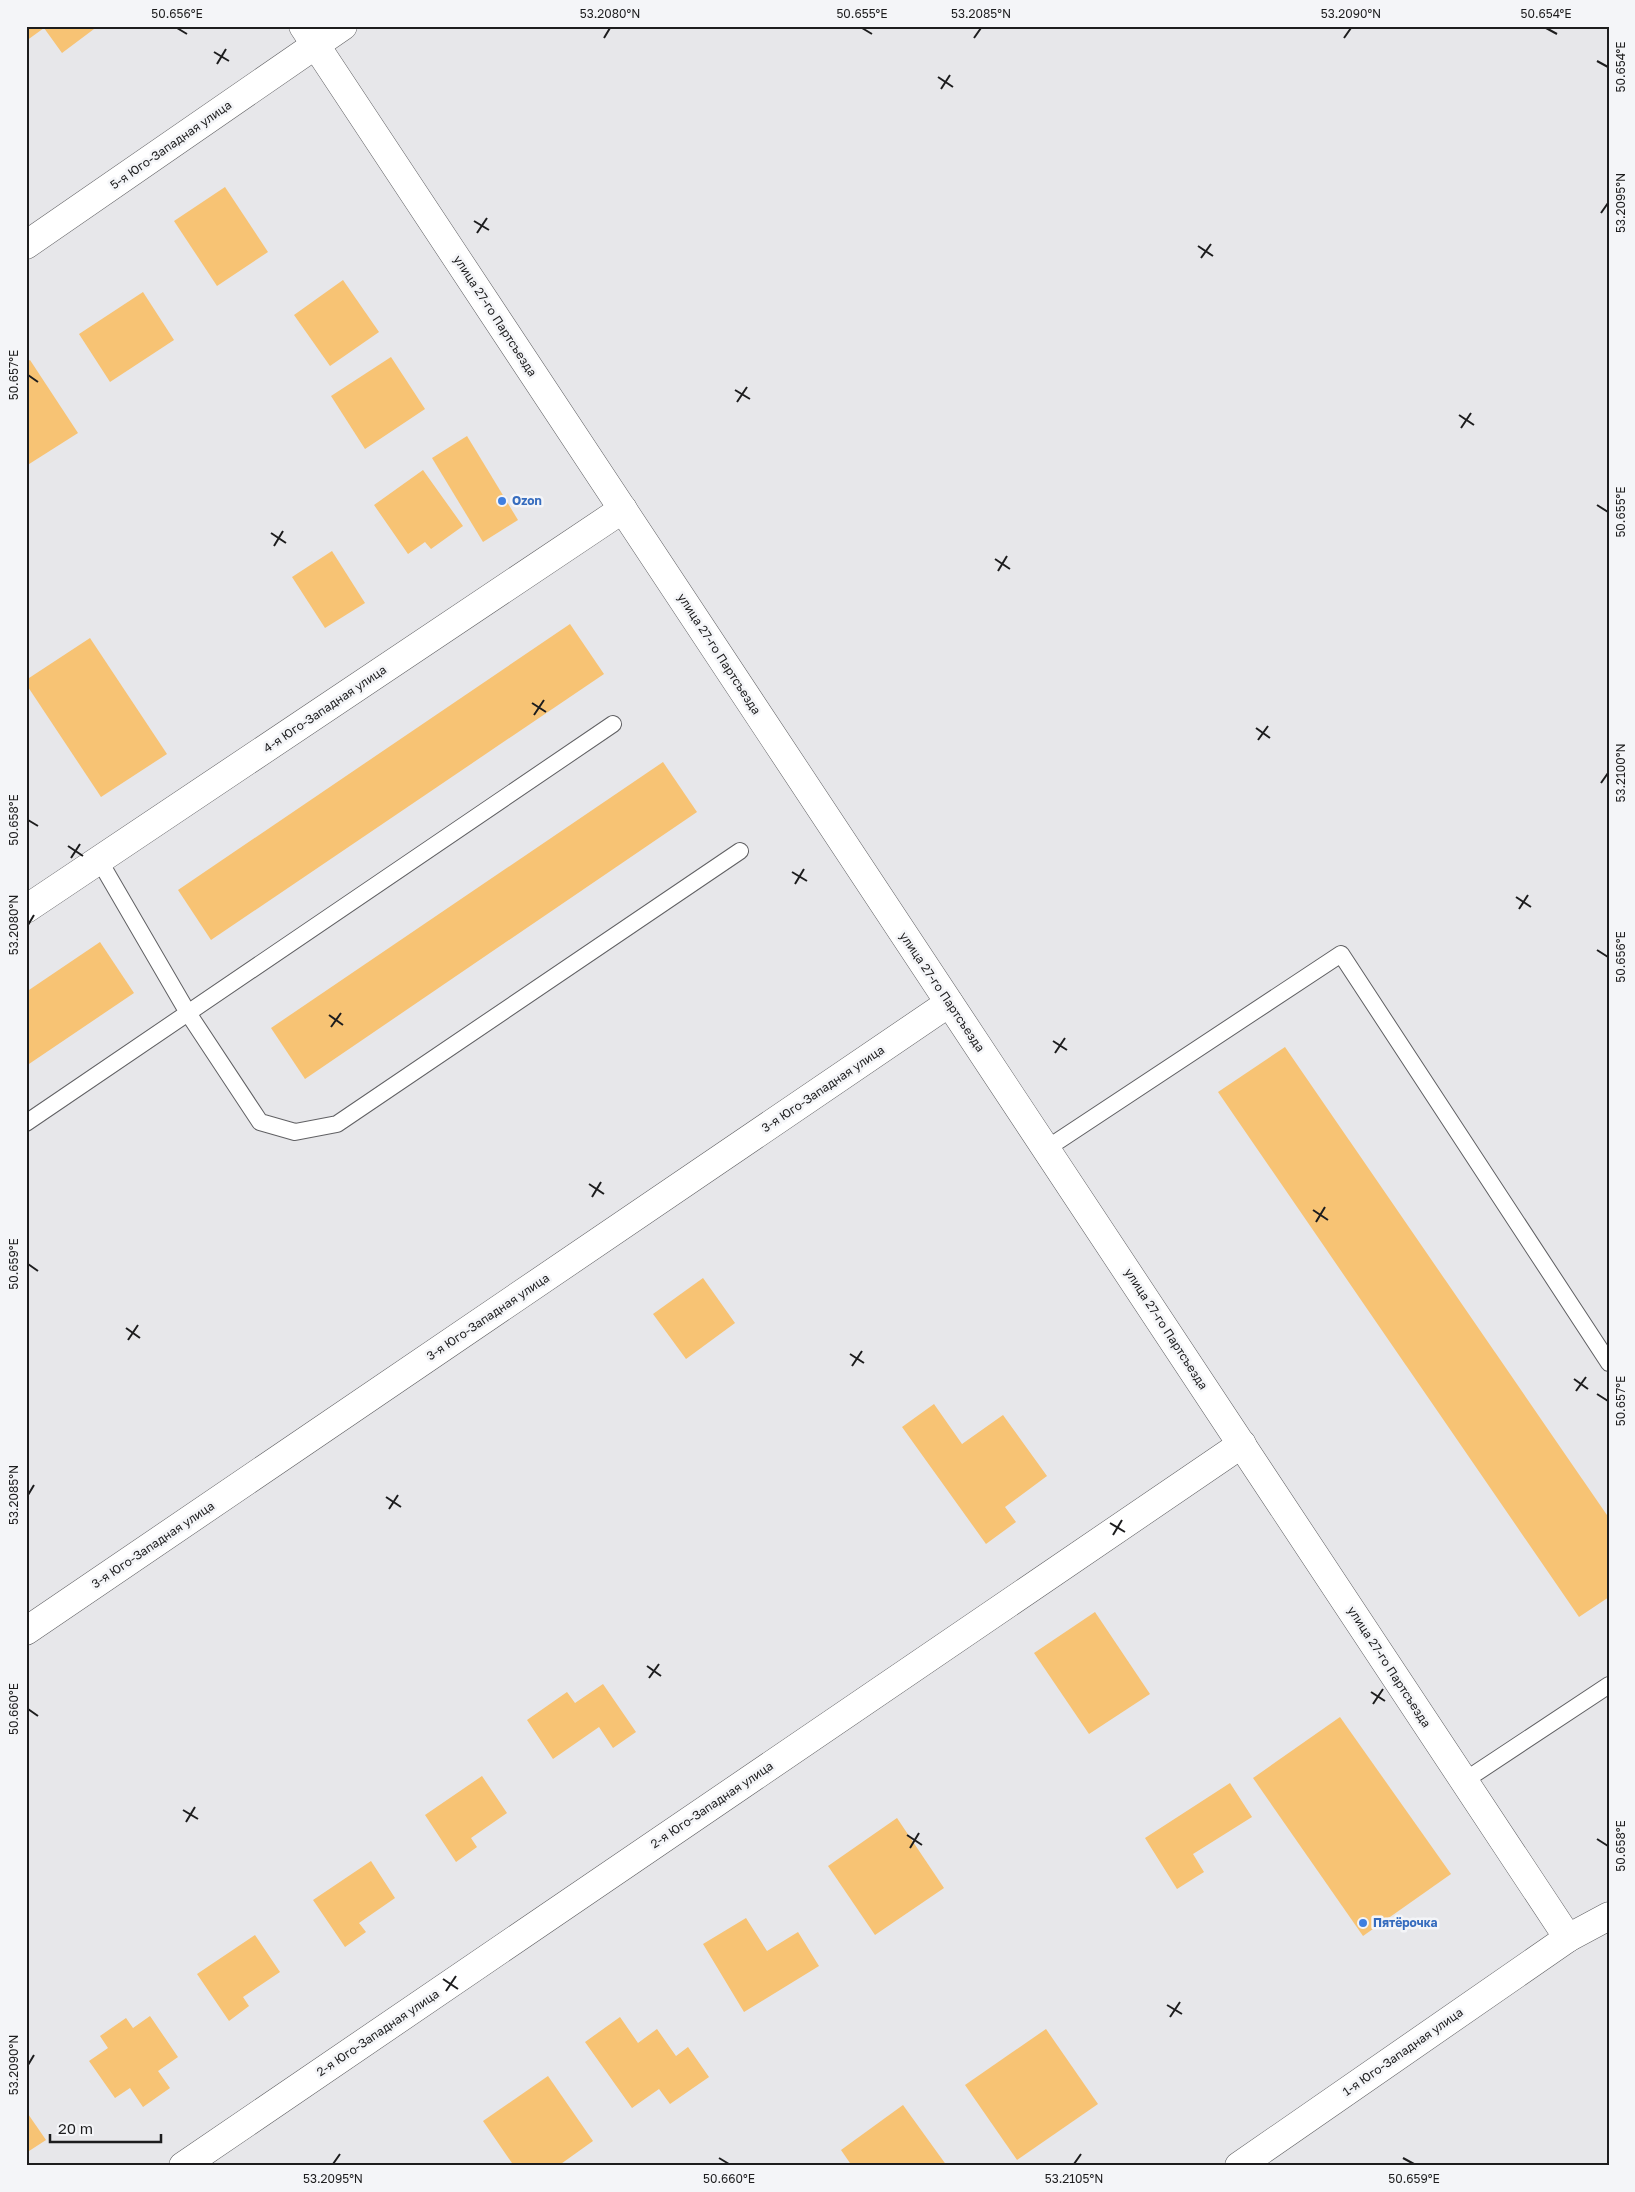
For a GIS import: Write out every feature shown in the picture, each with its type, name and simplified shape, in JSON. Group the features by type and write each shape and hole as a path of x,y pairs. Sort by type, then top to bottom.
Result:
{"street":[{"name":"5-я Юго-Западная улица","path":"26,245 310,36 342,26"},
{"name":"улица 27-го Партсъезда","path":"310,36 1568,1938"},
{"name":"4-я Юго-Западная улица","path":"26,909 623,509"},
{"name":"3-я Юго-Западная улица","path":"26,1631 950,1003"},
{"name":"2-я Юго-Западная улица","path":"183,2166 1242,1444"},
{"name":"1-я Юго-Западная улица","path":"1239,2166 1568,1938 1609,1916"}],"lane":[{"path":"26,1123 613,724"},
{"path":"99,860 188,1013 260,1122 295,1132 337,1124 740,851"},
{"path":"1046,1149 1341,954 1609,1363"},
{"path":"1464,1781 1609,1685"}],"building":[{"path":"26,26 98,26 62,53 44,28 26,41"},
{"path":"225,187 268,252 217,286 174,221"},
{"path":"343,280 379,332 330,366 294,315"},
{"path":"143,292 174,340 110,382 79,334"},
{"path":"391,357 425,409 365,449 331,396"},
{"path":"30,360 78,433 26,466 26,362"},
{"path":"467,436 518,520 483,542 432,458"},
{"path":"423,470 463,526 431,549 425,542 408,554 374,505"},
{"path":"332,551 365,603 325,628 292,577"},
{"path":"570,624 604,674 211,940 178,890"},
{"path":"90,638 167,754 101,797 26,684 26,680"},
{"path":"663,762 697,812 305,1079 271,1028"},
{"path":"100,942 134,993 26,1066 26,992"},
{"path":"1285,1047 1609,1518 1609,1597 1579,1617 1218,1092"},
{"path":"703,1278 735,1323 686,1359 653,1314"},
{"path":"934,1404 962,1444 1003,1415 1047,1476 1005,1507 1016,1522 986,1544 902,1427"},
{"path":"1095,1612 1150,1694 1089,1734 1034,1653"},
{"path":"603,1684 636,1732 613,1748 599,1727 553,1759 527,1720 567,1692 575,1703"},
{"path":"1340,1717 1451,1874 1363,1936 1253,1778"},
{"path":"482,1776 507,1813 471,1838 477,1847 456,1862 425,1815"},
{"path":"1230,1783 1252,1817 1193,1854 1204,1872 1177,1889 1145,1838"},
{"path":"897,1818 944,1888 875,1935 828,1866"},
{"path":"371,1861 395,1898 359,1923 366,1932 345,1947 313,1900"},
{"path":"746,1918 767,1951 798,1932 819,1966 744,2012 703,1944"},
{"path":"255,1935 280,1972 243,1997 249,2006 229,2021 197,1974"},
{"path":"150,2016 178,2057 158,2071 170,2088 143,2107 130,2088 115,2098 89,2061 108,2048 100,2036 126,2018 133,2028"},
{"path":"620,2017 638,2043 657,2029 676,2056 688,2047 709,2077 670,2104 659,2089 632,2108 585,2042"},
{"path":"1046,2029 1098,2104 1017,2160 965,2085"},
{"path":"548,2076 593,2141 558,2166 514,2166 483,2121"},
{"path":"903,2105 947,2166 852,2166 841,2150"},
{"path":"26,2111 46,2140 26,2153"}],"place":[{"name":"Ozon","path":"502,501"},
{"name":"Пятёрочка","path":"1363,1923"}]}
